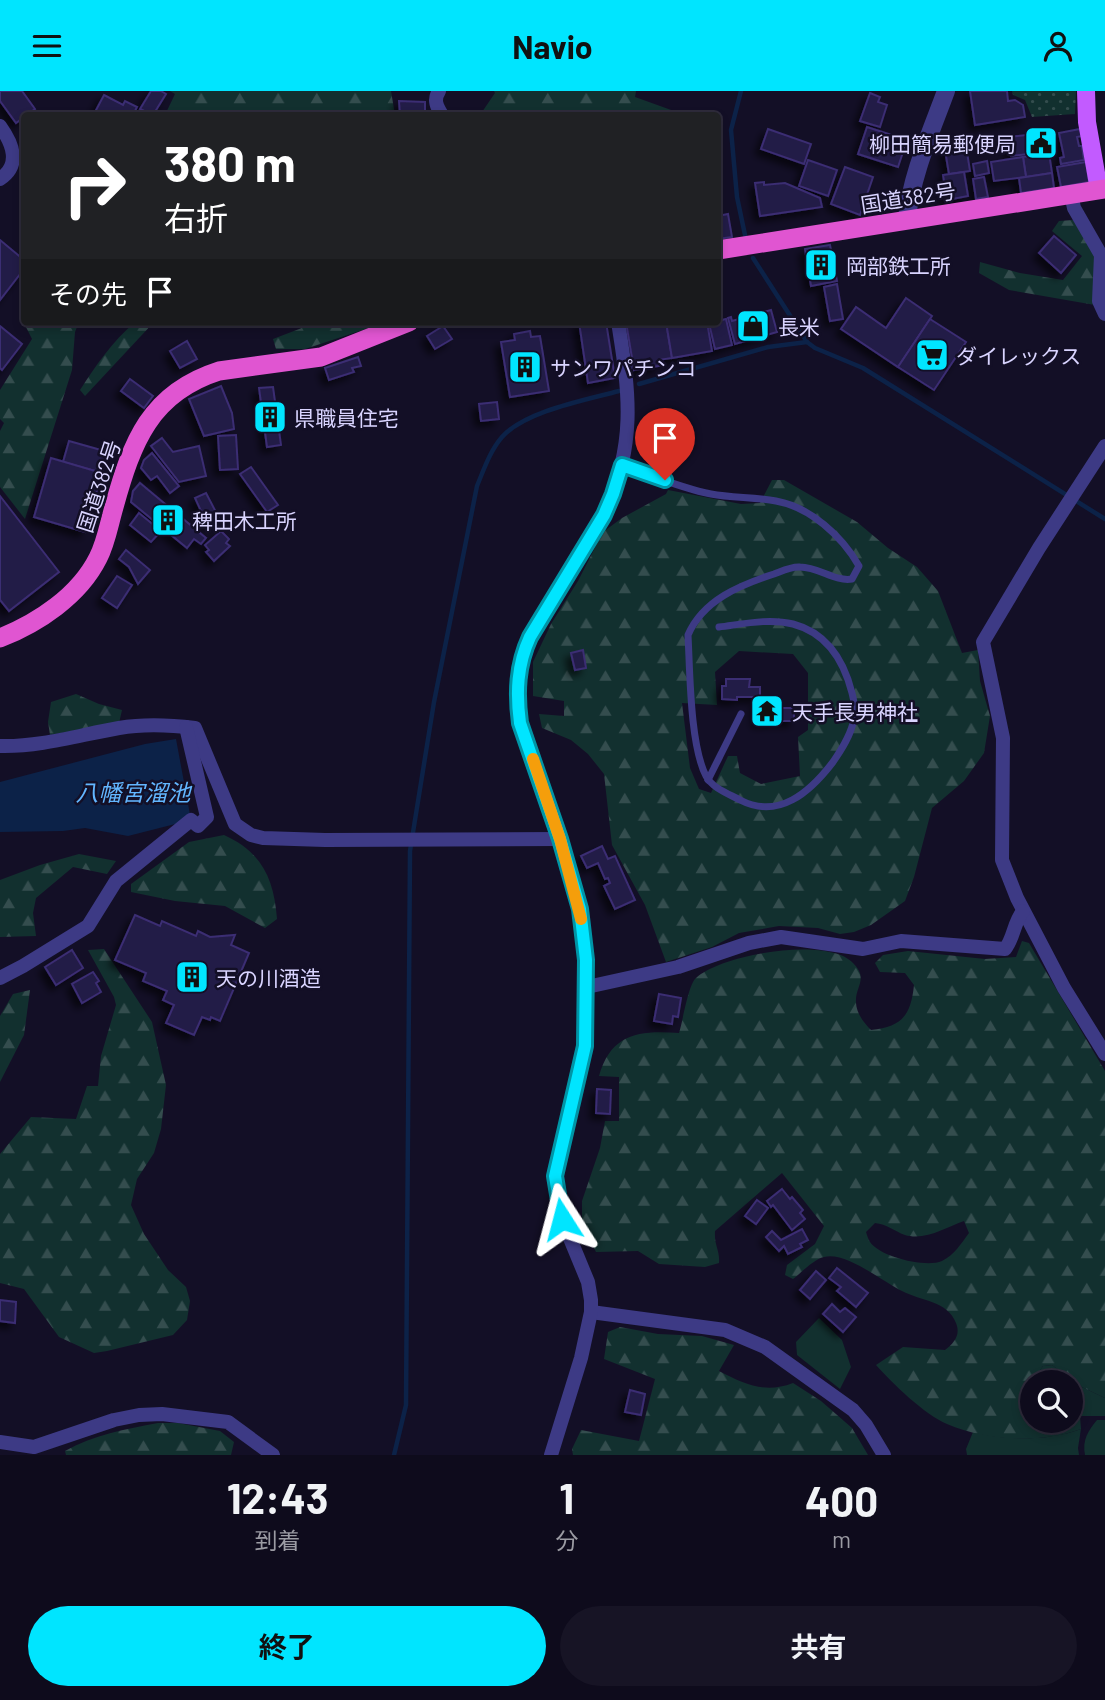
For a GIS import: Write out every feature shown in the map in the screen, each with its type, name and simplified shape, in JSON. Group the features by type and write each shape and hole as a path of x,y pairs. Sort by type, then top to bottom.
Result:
{"highway":[{"name":"国道382号","path":"721,250 1102,190"},
{"name":"国道382号","path":"0,638 25,627 53,609 89,571 104,545 121,481 140,434 161,405 176,391 203,376 219,371 321,357 400,326"}],"main road":[{"path":"1086,91 1087,122 1102,190"}],"street":[{"path":"439,91 436,105 440,112"},
{"path":"907,219 908,205 918,171 946,91"},
{"path":"0,126 11,144 14,164 8,174 0,179"},
{"path":"1071,194 1073,208 1101,255 1100,301 1105,314"},
{"path":"551,1455 582,1358 591,1300 588,1282 562,1219 555,1176 585,1046 587,987 580,909 560,839 520,723 517,703 518,678 524,650 530,637 604,515 622,465 627,445 629,398 619,326"},
{"path":"1105,446 1039,548 984,642 1003,738 1000,853 1023,911 1064,988 1105,1054"},
{"path":"0,978 23,967 88,926 116,881 191,820 198,827 207,817 186,727"},
{"path":"0,746 50,742 120,728 195,727 235,824 251,835 263,838 325,840 560,839"},
{"path":"587,987 678,967 749,943 782,937 863,949 901,941 1005,949 1010,944 1015,922 1023,911"},
{"path":"590,1312 725,1330 765,1347 853,1410 866,1425 884,1455"},
{"path":"0,1442 34,1447 114,1420 162,1414 228,1422 273,1455"}],"lane":[{"path":"622,465 687,488 730,497 777,501 797,507 812,515 836,537 859,566 852,579 843,581 818,570 799,566 773,574 727,593 705,609 692,624 688,635 698,759 708,780 751,806 773,808 787,804 805,793 821,778 845,744 855,718 847,675 835,652 811,631 792,624 771,622 719,627"},
{"path":"708,780 741,715"}],"green space":[{"path":"170,91 391,91 394,112 166,112 175,94"},
{"path":"494,91 636,91 635,97 677,112 482,112"},
{"path":"1012,91 1076,91 1075,114 1032,117 1025,100 1013,95"},
{"path":"1073,220 1096,258 1095,305 1009,290 979,273 980,262 1020,273 1063,280 1082,256 1052,231 1059,221"},
{"path":"26,326 77,326 72,370 25,519 0,487 0,431 4,423 0,419 0,390 32,339"},
{"path":"131,326 150,326 85,396 80,390"},
{"path":"307,326 375,326 305,349 276,349 273,339"},
{"path":"772,480 784,480 857,522 888,548 917,567 938,591 962,653 978,650 980,681 990,716 984,753 964,781 932,808 905,901 871,925 840,934 818,928 779,926 739,933 712,947 666,962 645,905 612,845 604,774 588,754 571,740 542,728 539,714 564,716 564,701 533,696 533,662 551,624 578,581 603,532 622,518 666,494 668,490 741,504 760,503","holes":["739,651 793,654 808,673 808,730 798,737 800,776 761,784 740,773 737,756 728,756 711,793 699,789 690,768 682,703 717,705 715,672"]},
{"path":"76,694 122,710 119,723 50,735 48,722 51,702"},
{"path":"224,835 248,850 264,868 269,879 277,919 265,928 225,906 175,901 131,892 131,884 189,842"},
{"path":"79,854 116,861 107,874 73,867 36,898 33,913 36,936 0,937 0,880"},
{"path":"1022,941 1029,943 1105,1071 1105,1398 1083,1387 1083,1370 1059,1370 1052,1365 1043,1366 1040,1370 1020,1370 1020,1433 1068,1433 1031,1438 979,1434 938,1420 909,1398 876,1365 903,1347 945,1350 957,1335 956,1323 947,1310 940,1306 902,1291 864,1268 833,1256 820,1258 793,1279 785,1275 787,1265 815,1244 824,1226 782,1173 715,1231 719,1263 705,1267 659,1264 638,1251 596,1252 582,1223 582,1201 600,1148 605,1121 619,1121 619,1077 599,1076 604,1062 619,1043 629,1037 652,1032 679,1033 688,995 696,978 709,969 728,962 775,951 822,951 840,955 858,969 861,978 856,1006 871,1030 890,1026 903,1018 913,995 914,985 905,973 880,972 875,963 883,955 908,951 985,959 1016,957","holes":["964,1221 969,1233 946,1259 935,1263 904,1260 875,1247 866,1232 875,1223 905,1235 920,1236 936,1233"]},
{"path":"104,949 152,1022 166,1085 161,1129 154,1153 137,1179 131,1205 144,1234 168,1270 186,1287 190,1301 187,1320 173,1335 94,1353 59,1337 24,1289 0,1283 0,1154 31,1117 76,1119 87,1086 98,1086 101,1056 116,1005 88,950"},
{"path":"30,990 24,1035 0,1082 0,1016 13,994"},
{"path":"819,1318 842,1340 851,1367 840,1389 797,1355 796,1342"},
{"path":"620,1327 658,1334 702,1336 734,1345 719,1371 755,1386 773,1388 793,1383 821,1401 852,1428 868,1455 573,1455 572,1449 581,1430 639,1441 655,1379 604,1359 608,1332"},
{"path":"1052,1365 1059,1370 1040,1370 1043,1366"},
{"path":"1083,1387 1105,1398 1105,1416 1083,1416"},
{"path":"1097,1420 1105,1420 1105,1455 1085,1455 1086,1436"},
{"path":"158,1423 178,1423 220,1431 234,1442 231,1455 66,1455 65,1451 98,1437"},
{"path":"973,1432 999,1437 1080,1433 1079,1455 967,1455 966,1449"}],"water":[{"name":"八幡宮溜池","path":"176,739 191,820 128,836 85,828 0,832 0,782 145,744"}],"building":[{"path":"0,91 22,91 35,109 21,112 21,119 16,123 0,101"},
{"path":"151,91 166,94 155,112 140,109"},
{"path":"970,91 1007,91 1008,101 1015,100 1023,105 1025,117 975,125"},
{"path":"870,93 880,97 878,102 887,105 880,127 860,121"},
{"path":"104,95 123,105 125,101 137,107 134,112 95,112"},
{"path":"399,101 425,102 425,112 400,112"},
{"path":"867,127 907,140 898,167 858,154"},
{"path":"768,129 811,144 804,164 761,149"},
{"path":"1080,129 1082,136 1077,137 1079,146 1082,146 1084,160 1061,164 1060,158 1064,157 1059,133"},
{"name":"柳田簡易郵便局","path":"1044,133 1047,151 1037,153 1035,134"},
{"path":"1035,134 1037,153 1011,156 1009,137"},
{"path":"966,146 970,171 949,174 945,150"},
{"path":"1049,153 1052,173 1026,177 1023,157"},
{"path":"1023,157 1026,177 994,181 991,162"},
{"path":"808,160 837,170 828,196 799,186"},
{"path":"987,161 989,173 975,176 973,164"},
{"path":"1086,162 1089,182 1061,187 1057,167"},
{"path":"845,167 873,177 860,215 831,204"},
{"path":"964,172 968,196 947,200 943,175"},
{"path":"1052,173 1054,188 1021,193 1019,178"},
{"path":"984,177 988,197 976,199 973,179"},
{"path":"764,182 764,185 785,183 820,198 822,207 760,216 755,183"},
{"path":"728,214 732,237 721,239 721,215"},
{"path":"1054,236 1076,255 1061,273 1039,253"},
{"path":"0,240 21,258 21,273 0,300"},
{"name":"岡部鉄工所","path":"830,245 837,281 811,286 805,249"},
{"name":"岡部鉄工所","path":"837,284 843,319 830,321 824,287"},
{"path":"906,298 932,316 898,367 841,329 856,307 886,328"},
{"name":"長米","path":"771,310 777,332 735,344 728,318 731,317 732,321"},
{"path":"726,319 732,345 715,349 710,326 721,326 721,320"},
{"name":"ダイレックス","path":"930,319 966,342 934,390 898,367"},
{"path":"0,326 22,344 2,370 0,368"},
{"path":"443,326 452,339 435,349 427,336"},
{"path":"580,326 607,326 615,378 588,383"},
{"path":"627,326 667,326 672,358 658,360 659,366 634,370"},
{"path":"667,326 708,326 712,351 672,358"},
{"name":"サンワパチンコ","path":"530,331 531,337 540,336 549,391 510,397 501,342 515,340 514,334"},
{"path":"187,341 197,359 180,368 170,351"},
{"path":"358,357 361,366 352,368 354,372 329,380 325,368"},
{"path":"130,379 153,396 144,408 121,391"},
{"path":"221,386 232,413 234,429 204,436 189,399"},
{"name":"県職員住宅","path":"273,387 281,445 267,447 259,388"},
{"path":"497,402 499,419 481,421 479,404"},
{"path":"236,435 238,469 220,470 218,436"},
{"path":"162,438 173,452 199,446 206,476 179,482 151,446"},
{"path":"69,441 108,452 102,473 63,462"},
{"path":"152,453 179,486 170,493 157,476 151,480 141,468 144,460"},
{"path":"51,458 102,473 85,532 34,517"},
{"name":"県職員住宅","path":"251,467 278,505 267,512 240,474"},
{"name":"稗田木工所","path":"140,483 206,538 201,544 194,539 187,548 131,502 133,491"},
{"path":"206,493 219,518 207,524 195,498"},
{"path":"0,496 59,572 9,611 0,600"},
{"path":"139,513 161,531 151,542 130,525"},
{"path":"221,531 229,539 226,543 230,546 214,561 206,552 209,550 205,545"},
{"path":"126,550 150,570 138,584 129,567 119,559"},
{"path":"117,576 132,585 117,608 102,598"},
{"path":"583,650 586,668 575,670 571,653"},
{"path":"726,679 750,679 749,687 760,687 760,697 722,699 722,686 726,686"},
{"name":"天手長男神社","path":"775,701 777,721 758,722 757,702"},
{"path":"780,708 794,708 794,721 780,721"},
{"path":"602,846 608,859 615,856 635,900 615,909 604,886 610,883 608,878 605,879 598,863 587,868 581,856"},
{"name":"天の川酒造","path":"135,915 160,926 162,921 196,936 198,931 210,937 235,935 231,945 249,953 220,1021 202,1017 194,1035 166,1023 174,1005 163,1000 167,991 143,981 146,973 115,960"},
{"path":"72,950 83,968 56,985 45,967"},
{"path":"93,972 99,981 96,983 101,992 82,1003 72,984"},
{"path":"659,994 681,998 678,1017 673,1016 672,1024 654,1021"},
{"path":"597,1089 611,1090 610,1114 596,1113"},
{"path":"782,1189 803,1210 800,1213 805,1219 792,1230 767,1201"},
{"path":"757,1200 768,1208 756,1224 745,1216"},
{"path":"802,1229 808,1240 800,1244 802,1247 788,1254 784,1246 779,1251 766,1237 772,1231 781,1240"},
{"path":"837,1268 868,1293 856,1307 837,1291 841,1287 829,1278"},
{"path":"816,1271 826,1280 810,1299 800,1290"},
{"path":"0,1300 16,1302 15,1323 0,1321"},
{"path":"832,1304 840,1312 845,1308 856,1317 843,1332 823,1314"},
{"path":"630,1390 645,1394 641,1415 625,1412"}],"waterway":[{"path":"741,91 731,130 737,197 745,235"},
{"path":"753,258 807,342 815,348 863,368 1105,519"},
{"path":"639,384 768,347 807,342"},
{"path":"394,1455 406,1405 410,851 434,702 477,486 494,448 512,428 540,413 619,391"}],"slow traffic":[{"path":"533,759 560,839 581,919"}],"place":[{"name":"柳田簡易郵便局","path":"1041,143"},
{"name":"岡部鉄工所","path":"821,265"},
{"name":"長米","path":"753,326"},
{"name":"ダイレックス","path":"932,355"},
{"name":"サンワパチンコ","path":"525,367"},
{"name":"県職員住宅","path":"270,417"},
{"name":"稗田木工所","path":"168,520"},
{"name":"天手長男神社","path":"767,711"},
{"name":"天の川酒造","path":"192,977"}],"route":[{"path":"562,1219 555,1176 585,1046 586,960 580,909 560,839 520,723 517,703 518,678 524,650 530,637 604,515 622,465 665,480"}]}
